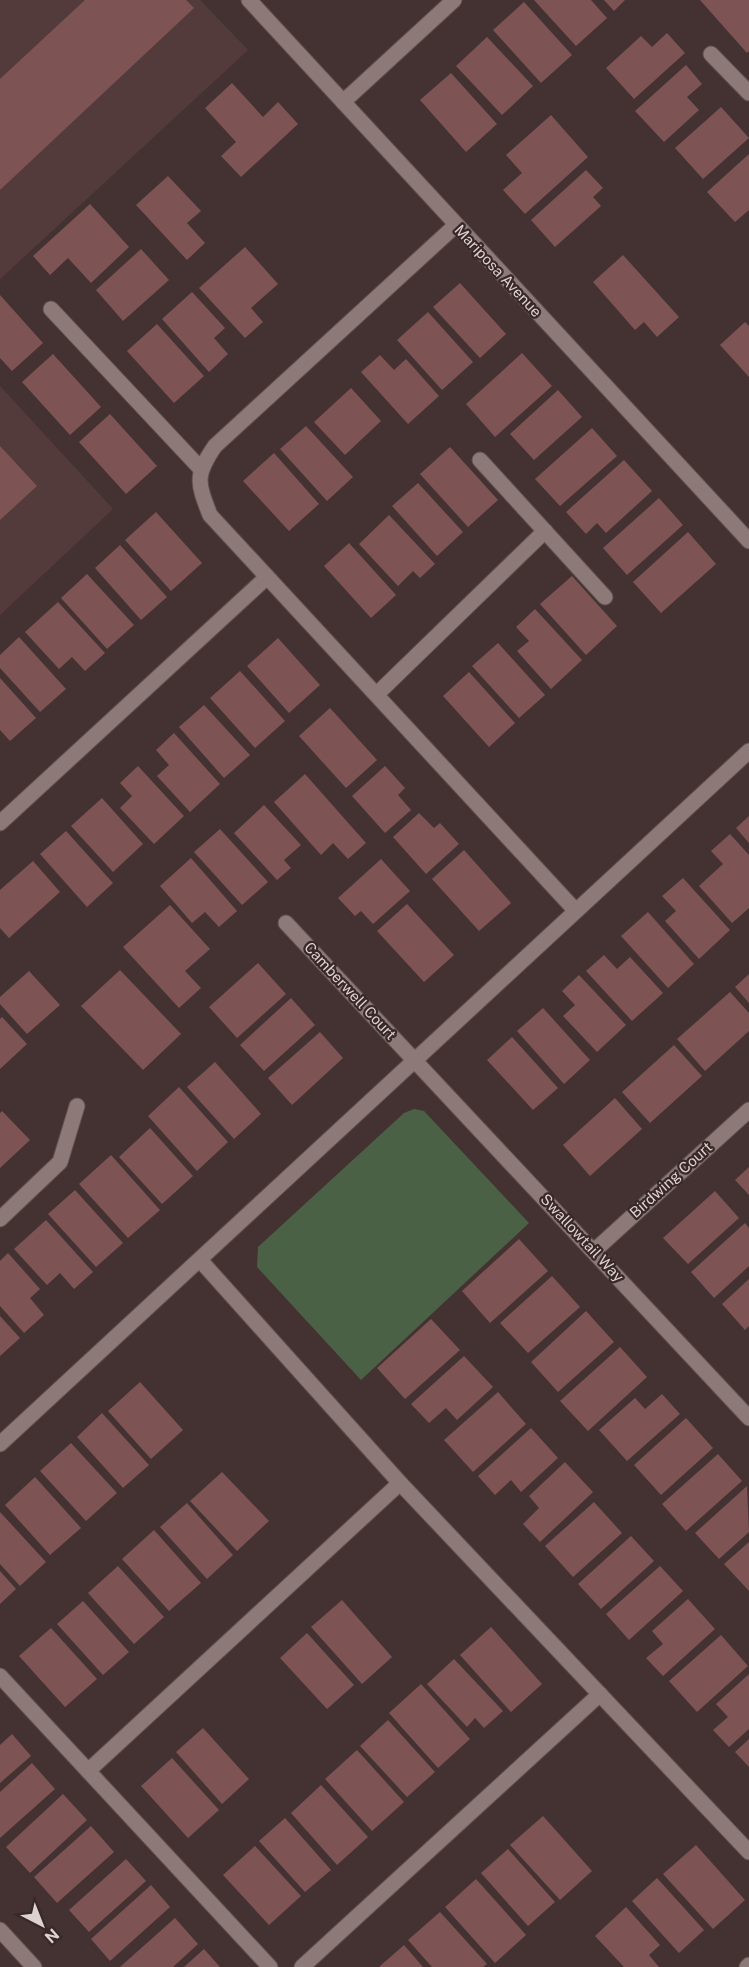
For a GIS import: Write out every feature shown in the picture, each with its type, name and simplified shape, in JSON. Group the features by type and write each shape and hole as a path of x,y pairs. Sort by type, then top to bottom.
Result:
{"street":[{"name":"Mariposa Avenue","path":"249,0 749,541"},
{"path":"343,102 454,0"},
{"path":"711,54 749,93"},
{"path":"456,225 215,446 200,468 201,491 210,515 575,910"},
{"path":"51,309 200,468"},
{"path":"480,460 605,597"},
{"path":"377,694 545,531"},
{"path":"0,823 267,577"},
{"path":"0,1444 749,751"},
{"name":"Camberwell Court","path":"286,923 414,1059"},
{"name":"Swallowtail Way","path":"414,1059 749,1418"},
{"path":"0,1219 60,1162 77,1106"},
{"name":"Birdwing Court","path":"594,1251 749,1110"},
{"path":"200,1260 400,1483 749,1852"},
{"path":"88,1771 400,1483"},
{"path":"0,1676 270,1967"},
{"path":"302,1967 600,1695"},
{"path":"0,1930 34,1967"}],"shaded area":[{"path":"0,0 200,0 248,50 0,279"},
{"path":"0,386 113,509 0,615"}],"green space":[{"path":"414,1109 424,1111 529,1223 361,1380 257,1267 258,1247 404,1113"}],"building":[{"path":"85,0 186,0 194,8 0,190 0,79"},
{"path":"534,0 591,0 607,18 576,46"},
{"path":"604,0 625,0 614,11"},
{"path":"700,0 749,0 749,51 747,53"},
{"path":"524,2 572,55 541,83 493,30"},
{"path":"667,33 685,53 634,99 606,68 641,36 652,47"},
{"path":"487,37 533,86 502,115 456,66"},
{"path":"686,65 702,84 687,97 699,110 664,142 635,111"},
{"path":"451,73 497,124 466,152 420,100"},
{"path":"232,83 263,117 278,102 298,124 241,177 221,156 236,142 205,108"},
{"path":"721,107 749,138 703,179 675,148"},
{"path":"551,115 588,157 525,214 503,190 522,173 506,155"},
{"path":"749,154 749,210 735,222 707,192"},
{"path":"586,170 603,188 593,197 601,206 555,247 531,220"},
{"path":"168,176 201,211 187,223 205,243 187,260 136,205"},
{"path":"90,204 129,247 91,283 68,258 50,275 33,256"},
{"path":"245,247 278,284 251,308 263,322 245,338 199,288"},
{"path":"141,249 169,280 123,321 96,290"},
{"path":"623,255 679,317 657,337 644,322 635,330 593,282"},
{"path":"460,283 506,334 480,358 433,307"},
{"path":"192,292 225,328 214,338 228,354 209,372 162,319"},
{"path":"0,295 43,343 12,371 0,358"},
{"path":"428,312 473,362 442,390 397,340"},
{"path":"745,322 749,326 749,377 720,345"},
{"path":"157,324 204,376 174,403 127,351"},
{"path":"522,353 552,386 495,437 466,404"},
{"path":"53,354 101,407 70,435 22,382"},
{"path":"380,355 394,370 406,359 439,396 408,424 361,372"},
{"path":"351,388 381,421 345,455 314,422"},
{"path":"558,390 582,417 534,460 510,434"},
{"path":"110,414 157,466 126,494 79,442"},
{"path":"306,426 353,477 327,501 280,449"},
{"path":"592,428 617,456 560,506 535,479"},
{"path":"0,446 37,486 0,520"},
{"path":"450,447 498,500 468,527 420,474"},
{"path":"274,453 319,504 289,531 243,481"},
{"path":"624,460 652,491 606,533 597,523 586,534 566,512"},
{"path":"418,483 463,532 437,556 392,506"},
{"path":"659,498 683,525 627,575 603,548"},
{"path":"156,512 202,563 171,591 125,540"},
{"path":"389,515 435,564 420,578 413,571 398,586 359,544"},
{"path":"688,532 716,564 661,613 633,582"},
{"path":"349,543 396,595 371,618 324,566"},
{"path":"120,545 167,597 141,620 95,568"},
{"path":"87,574 134,625 107,649 61,598"},
{"path":"572,576 617,626 586,655 540,604"},
{"path":"58,602 105,653 85,671 72,657 59,669 25,632"},
{"path":"535,609 582,660 551,689 517,651 529,641 516,627"},
{"path":"19,637 66,689 40,712 0,668 0,655"},
{"path":"278,638 320,685 289,713 247,666"},
{"path":"498,643 545,695 519,718 472,666"},
{"path":"240,671 285,721 255,748 210,698"},
{"path":"469,672 515,723 489,747 443,696"},
{"path":"0,678 36,718 10,741 0,730"},
{"path":"204,705 250,755 224,778 179,727"},
{"path":"330,708 377,760 346,788 299,736"},
{"path":"174,733 220,784 190,812 157,776 169,765 156,750"},
{"path":"138,766 184,816 154,844 120,808 132,796 120,783"},
{"path":"385,766 405,788 398,795 411,810 385,833 352,796"},
{"path":"305,774 366,843 348,859 333,843 321,855 274,802"},
{"path":"102,798 143,844 113,872 71,826"},
{"path":"264,805 301,845 284,860 291,868 277,880 234,833"},
{"path":"419,813 434,828 440,823 459,844 426,874 393,837"},
{"path":"749,816 749,843 736,828"},
{"path":"220,829 268,882 242,905 194,852"},
{"path":"66,831 113,883 87,907 40,854"},
{"path":"730,834 749,855 749,908 732,923 699,886 723,864 711,851"},
{"path":"464,850 511,903 479,931 432,879"},
{"path":"191,858 237,911 219,927 205,912 192,923 160,886"},
{"path":"381,859 410,891 373,924 361,911 355,916 338,898"},
{"path":"33,861 60,892 9,938 0,928 0,890"},
{"path":"683,878 730,930 699,959 665,921 676,911 662,896"},
{"path":"407,904 454,955 424,982 377,931"},
{"path":"170,905 210,949 185,971 201,988 179,1008 123,947"},
{"path":"648,912 694,964 668,988 621,936"},
{"path":"604,955 617,969 630,957 663,993 632,1021 586,971"},
{"path":"258,963 286,994 237,1038 209,1007"},
{"path":"120,970 181,1034 143,1070 81,1006"},
{"path":"29,971 60,1005 27,1034 0,1004 0,997"},
{"path":"749,974 749,1003 735,987"},
{"path":"579,975 626,1025 597,1052 563,1016 575,1005 562,991"},
{"path":"730,992 749,1013 749,1031 705,1071 677,1039"},
{"path":"291,998 315,1025 264,1071 240,1045"},
{"path":"543,1008 590,1060 564,1084 517,1031"},
{"path":"2,1017 27,1044 0,1069 0,1019"},
{"path":"320,1032 343,1058 292,1105 268,1078"},
{"path":"512,1037 558,1088 533,1110 487,1060"},
{"path":"674,1045 702,1076 650,1123 622,1092"},
{"path":"215,1062 261,1114 234,1139 187,1087"},
{"path":"179,1087 228,1142 197,1171 148,1116"},
{"path":"615,1098 642,1129 590,1176 563,1145"},
{"path":"2,1111 30,1140 0,1168 0,1113"},
{"path":"150,1128 193,1176 162,1204 119,1157"},
{"path":"111,1155 160,1210 128,1238 79,1184"},
{"path":"749,1167 749,1195 735,1180"},
{"path":"75,1190 123,1243 96,1267 48,1214"},
{"path":"715,1191 739,1218 688,1264 663,1238"},
{"path":"46,1220 93,1272 74,1289 60,1273 47,1285 14,1249"},
{"path":"745,1223 749,1228 749,1266 714,1298 691,1272"},
{"path":"519,1239 548,1271 490,1323 462,1291"},
{"path":"8,1253 40,1289 30,1298 44,1315 24,1333 0,1306 0,1261"},
{"path":"552,1276 580,1307 528,1353 500,1323"},
{"path":"749,1279 749,1326 745,1330 722,1304"},
{"path":"586,1311 614,1342 558,1392 531,1362"},
{"path":"0,1316 20,1338 0,1356"},
{"path":"431,1319 460,1350 405,1399 377,1368"},
{"path":"620,1347 647,1377 588,1431 560,1401"},
{"path":"464,1356 493,1387 457,1420 446,1408 429,1423 411,1404"},
{"path":"140,1382 183,1430 151,1459 108,1411"},
{"path":"498,1392 526,1424 473,1472 444,1440"},
{"path":"662,1394 680,1414 627,1461 599,1430 635,1398 645,1409"},
{"path":"102,1413 149,1465 123,1488 77,1437"},
{"path":"686,1418 713,1448 661,1495 634,1465"},
{"path":"531,1428 558,1458 521,1492 511,1480 495,1495 478,1476"},
{"path":"71,1443 117,1493 86,1521 40,1471"},
{"path":"718,1454 742,1481 686,1531 662,1504"},
{"path":"565,1462 593,1492 540,1542 523,1524 539,1508 529,1496"},
{"path":"222,1472 269,1521 237,1551 190,1501"},
{"path":"35,1477 81,1528 50,1555 5,1505"},
{"path":"747,1486 749,1532 719,1559 695,1533"},
{"path":"594,1502 622,1533 573,1577 545,1546"},
{"path":"187,1503 233,1555 207,1579 160,1527"},
{"path":"0,1512 46,1562 20,1586 0,1564"},
{"path":"154,1530 201,1583 169,1611 122,1559"},
{"path":"631,1536 654,1561 601,1609 578,1584"},
{"path":"749,1542 749,1591 724,1564"},
{"path":"118,1566 164,1617 134,1644 88,1593"},
{"path":"660,1566 683,1591 629,1640 606,1614"},
{"path":"0,1571 16,1589 0,1604"},
{"path":"688,1599 715,1629 663,1676 646,1658 663,1644 652,1631"},
{"path":"342,1600 392,1657 362,1684 311,1627"},
{"path":"83,1601 129,1652 103,1675 57,1624"},
{"path":"491,1627 542,1684 511,1712 460,1655"},
{"path":"51,1628 97,1679 65,1707 19,1656"},
{"path":"307,1633 354,1685 327,1709 280,1658"},
{"path":"721,1635 748,1666 697,1712 669,1681"},
{"path":"454,1659 503,1711 484,1728 475,1718 467,1727 427,1684"},
{"path":"749,1674 749,1729 729,1747 713,1730 728,1717 716,1704"},
{"path":"421,1684 470,1739 438,1768 389,1713"},
{"path":"388,1720 435,1772 407,1797 360,1746"},
{"path":"203,1728 249,1779 222,1804 176,1752"},
{"path":"12,1734 31,1756 0,1783 0,1745"},
{"path":"749,1739 749,1767 735,1752"},
{"path":"357,1750 404,1802 372,1831 325,1779"},
{"path":"172,1758 219,1810 188,1838 141,1786"},
{"path":"32,1763 55,1789 0,1838 0,1792"},
{"path":"321,1785 368,1837 337,1865 291,1813"},
{"path":"63,1794 87,1820 30,1873 6,1847"},
{"path":"543,1816 592,1871 560,1900 510,1845"},
{"path":"285,1818 331,1870 305,1892 259,1841"},
{"path":"91,1826 114,1852 57,1903 34,1877"},
{"path":"696,1845 745,1900 713,1929 663,1874"},
{"path":"255,1846 301,1896 269,1925 223,1875"},
{"path":"508,1849 555,1902 528,1926 481,1873"},
{"path":"126,1859 146,1881 89,1932 69,1910"},
{"path":"657,1878 704,1930 679,1953 632,1901"},
{"path":"476,1879 526,1935 495,1963 445,1907"},
{"path":"151,1885 170,1907 110,1961 91,1939"},
{"path":"626,1907 660,1945 649,1955 659,1967 624,1967 595,1936"},
{"path":"440,1912 487,1964 483,1967 432,1967 408,1940"},
{"path":"175,1918 198,1944 173,1967 120,1967"},
{"path":"404,1945 423,1967 379,1967"},
{"path":"204,1949 220,1967 184,1967"}]}
